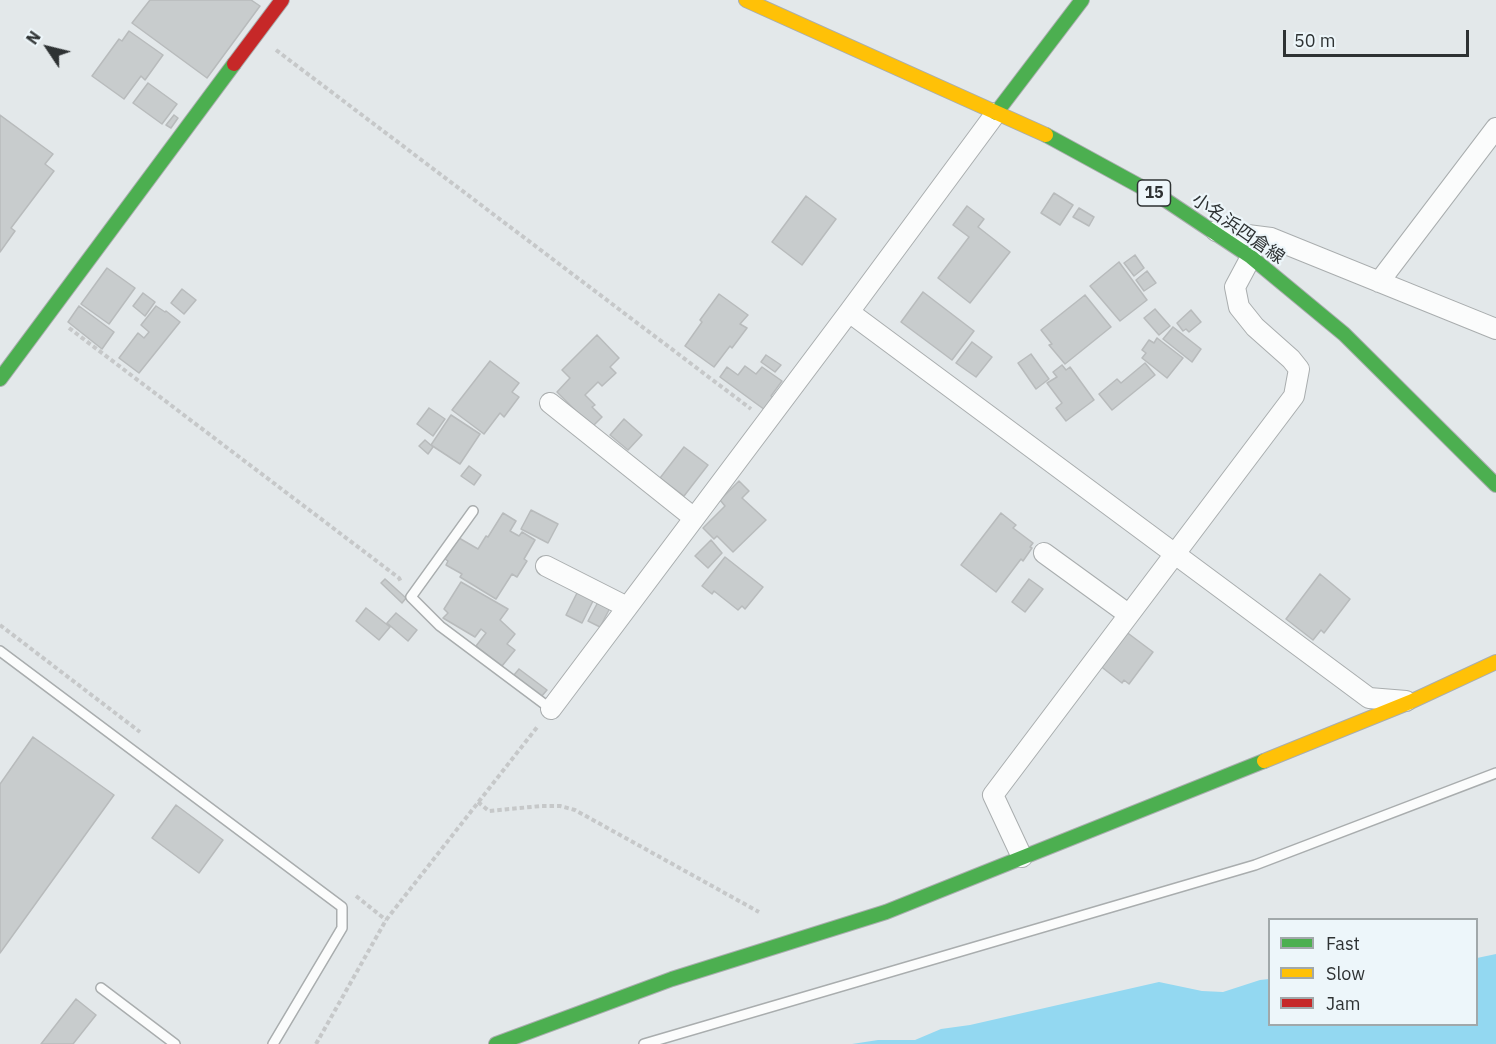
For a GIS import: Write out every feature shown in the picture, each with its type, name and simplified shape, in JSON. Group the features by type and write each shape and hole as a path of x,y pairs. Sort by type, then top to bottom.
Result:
{"street":[{"path":"0,379 282,0"},
{"name":"小名浜四倉線","path":"746,0 996,112 1077,151 1167,201 1251,257 1302,297 1344,334 1496,484"},
{"path":"551,710 1082,0"},
{"path":"1379,282 1496,128"},
{"path":"1211,230 1271,238 1496,329"},
{"path":"1022,857 993,795 1294,396 1299,369 1291,358 1255,327 1239,306 1235,286 1251,257"},
{"path":"849,312 1369,698 1410,702"},
{"path":"550,403 694,518"},
{"path":"1044,553 1128,614"},
{"path":"546,566 627,607"},
{"path":"496,1044 672,979 886,912 1410,702 1496,662"}],"lane":[{"path":"473,511 411,597 440,626 551,710"},
{"path":"0,651 342,907 342,928 273,1044"},
{"path":"644,1044 1255,865 1496,773"},
{"path":"101,988 174,1044"}],"path":[{"path":"256,35 767,420"},
{"path":"49,314 399,578 411,597"},
{"path":"316,1044 386,920 551,710"},
{"path":"478,802 489,811 541,806 560,806 575,810 759,912"}],"water":[{"path":"1496,954 1496,1044 852,1044 878,1040 915,1040 941,1029 970,1025 1159,982 1202,991 1223,992 1268,979 1268,1026 1478,1026 1478,958"}],"building":[{"path":"150,0 251,0 260,6 207,78 132,23"},
{"path":"129,31 163,55 145,80 141,76 124,99 92,76 119,39 122,41"},
{"path":"148,83 177,104 162,124 133,103"},
{"path":"0,115 53,154 45,164 54,171 11,228 15,231 0,252"},
{"path":"174,115 178,118 171,128 166,125"},
{"path":"1054,193 1073,205 1060,225 1041,213"},
{"path":"806,196 836,219 802,265 772,242"},
{"path":"967,206 984,219 978,227 1010,252 970,303 938,278 969,237 953,225"},
{"path":"1079,208 1094,217 1089,226 1073,217"},
{"path":"1135,255 1144,268 1134,276 1124,263"},
{"path":"1119,262 1147,300 1120,321 1090,286"},
{"path":"107,268 135,288 109,324 81,304"},
{"path":"1147,271 1156,283 1144,291 1136,280"},
{"path":"182,289 196,300 184,314 171,303"},
{"path":"923,292 974,331 952,360 901,322"},
{"path":"143,293 155,302 145,316 133,306"},
{"path":"719,294 748,315 740,324 747,328 714,367 685,346"},
{"path":"1085,295 1111,327 1065,364 1049,345 1052,344 1041,330"},
{"path":"79,306 114,332 102,349 68,322"},
{"path":"156,306 180,322 139,373 119,358 138,333 144,338 149,332 141,325"},
{"path":"1155,309 1170,326 1159,335 1144,318"},
{"path":"1191,310 1201,322 1189,332 1186,329 1183,331 1177,323"},
{"path":"1173,327 1201,349 1192,362 1163,339"},
{"path":"597,335 619,358 610,367 616,373 602,386 598,382 585,395 602,417 592,427 557,392 570,378 562,370"},
{"path":"1157,338 1183,358 1167,378 1142,358 1146,353 1142,350 1149,340 1154,343"},
{"path":"972,342 992,357 976,377 956,363"},
{"path":"1031,354 1049,379 1036,389 1018,363"},
{"path":"766,355 781,365 775,372 761,362"},
{"path":"490,361 519,383 512,392 519,397 504,417 500,413 484,434 452,410"},
{"path":"1145,363 1155,375 1112,410 1099,394 1117,379 1121,383"},
{"path":"1062,365 1066,370 1070,367 1094,400 1066,421 1056,408 1062,403 1047,383 1057,377 1053,372"},
{"path":"745,366 756,374 762,367 782,381 771,396 774,398 765,410 720,377 727,367 738,375"},
{"path":"429,408 445,419 433,436 417,424"},
{"path":"451,415 480,434 460,464 431,445"},
{"path":"624,419 642,435 628,450 610,435"},
{"path":"425,440 433,447 428,454 419,446"},
{"path":"684,447 708,465 684,496 660,478"},
{"path":"469,466 481,475 474,485 461,476"},
{"path":"739,481 749,491 742,498 766,520 733,552 717,536 714,539 703,528 725,506 720,500"},
{"path":"531,510 558,524 548,543 521,529"},
{"path":"503,513 516,521 510,531 519,536 522,532 535,540 524,559 527,561 517,577 512,574 496,599 460,577 462,574 446,565 448,561 445,559 459,538 478,549"},
{"path":"1001,513 1016,525 1013,528 1033,543 1023,561 1021,559 996,592 961,565"},
{"path":"711,540 722,553 708,568 695,556"},
{"path":"725,557 763,587 745,609 742,606 738,610 714,591 712,594 702,586"},
{"path":"1320,574 1350,599 1324,633 1321,630 1313,640 1286,619"},
{"path":"385,579 406,598 402,603 381,583"},
{"path":"1029,579 1043,589 1025,612 1012,602"},
{"path":"461,582 508,609 500,620 515,634 507,644 515,650 502,666 476,646 486,633 481,629 475,637 443,618 448,613 444,609"},
{"path":"578,591 594,599 582,623 566,615"},
{"path":"598,602 610,608 600,627 588,621"},
{"path":"366,608 390,627 379,640 356,621"},
{"path":"396,613 417,630 408,641 387,623"},
{"path":"1125,631 1153,652 1129,684 1124,680 1122,683 1099,665"},
{"path":"519,669 547,690 541,697 514,675"},
{"path":"33,737 114,795 0,953 0,784"},
{"path":"176,805 223,840 199,873 152,838"},
{"path":"76,999 96,1015 73,1044 41,1044"}],"traffic: fast":[{"path":"996,113 1082,0"},
{"path":"0,379 234,64"},
{"path":"1046,135 1167,201 1251,257 1344,334 1496,485"},
{"path":"496,1044 672,979 886,912 1264,761"}],"traffic: slow":[{"path":"746,0 1046,135"},
{"path":"1264,761 1410,702 1496,662"}],"traffic: jam":[{"path":"234,64 282,0"}]}
